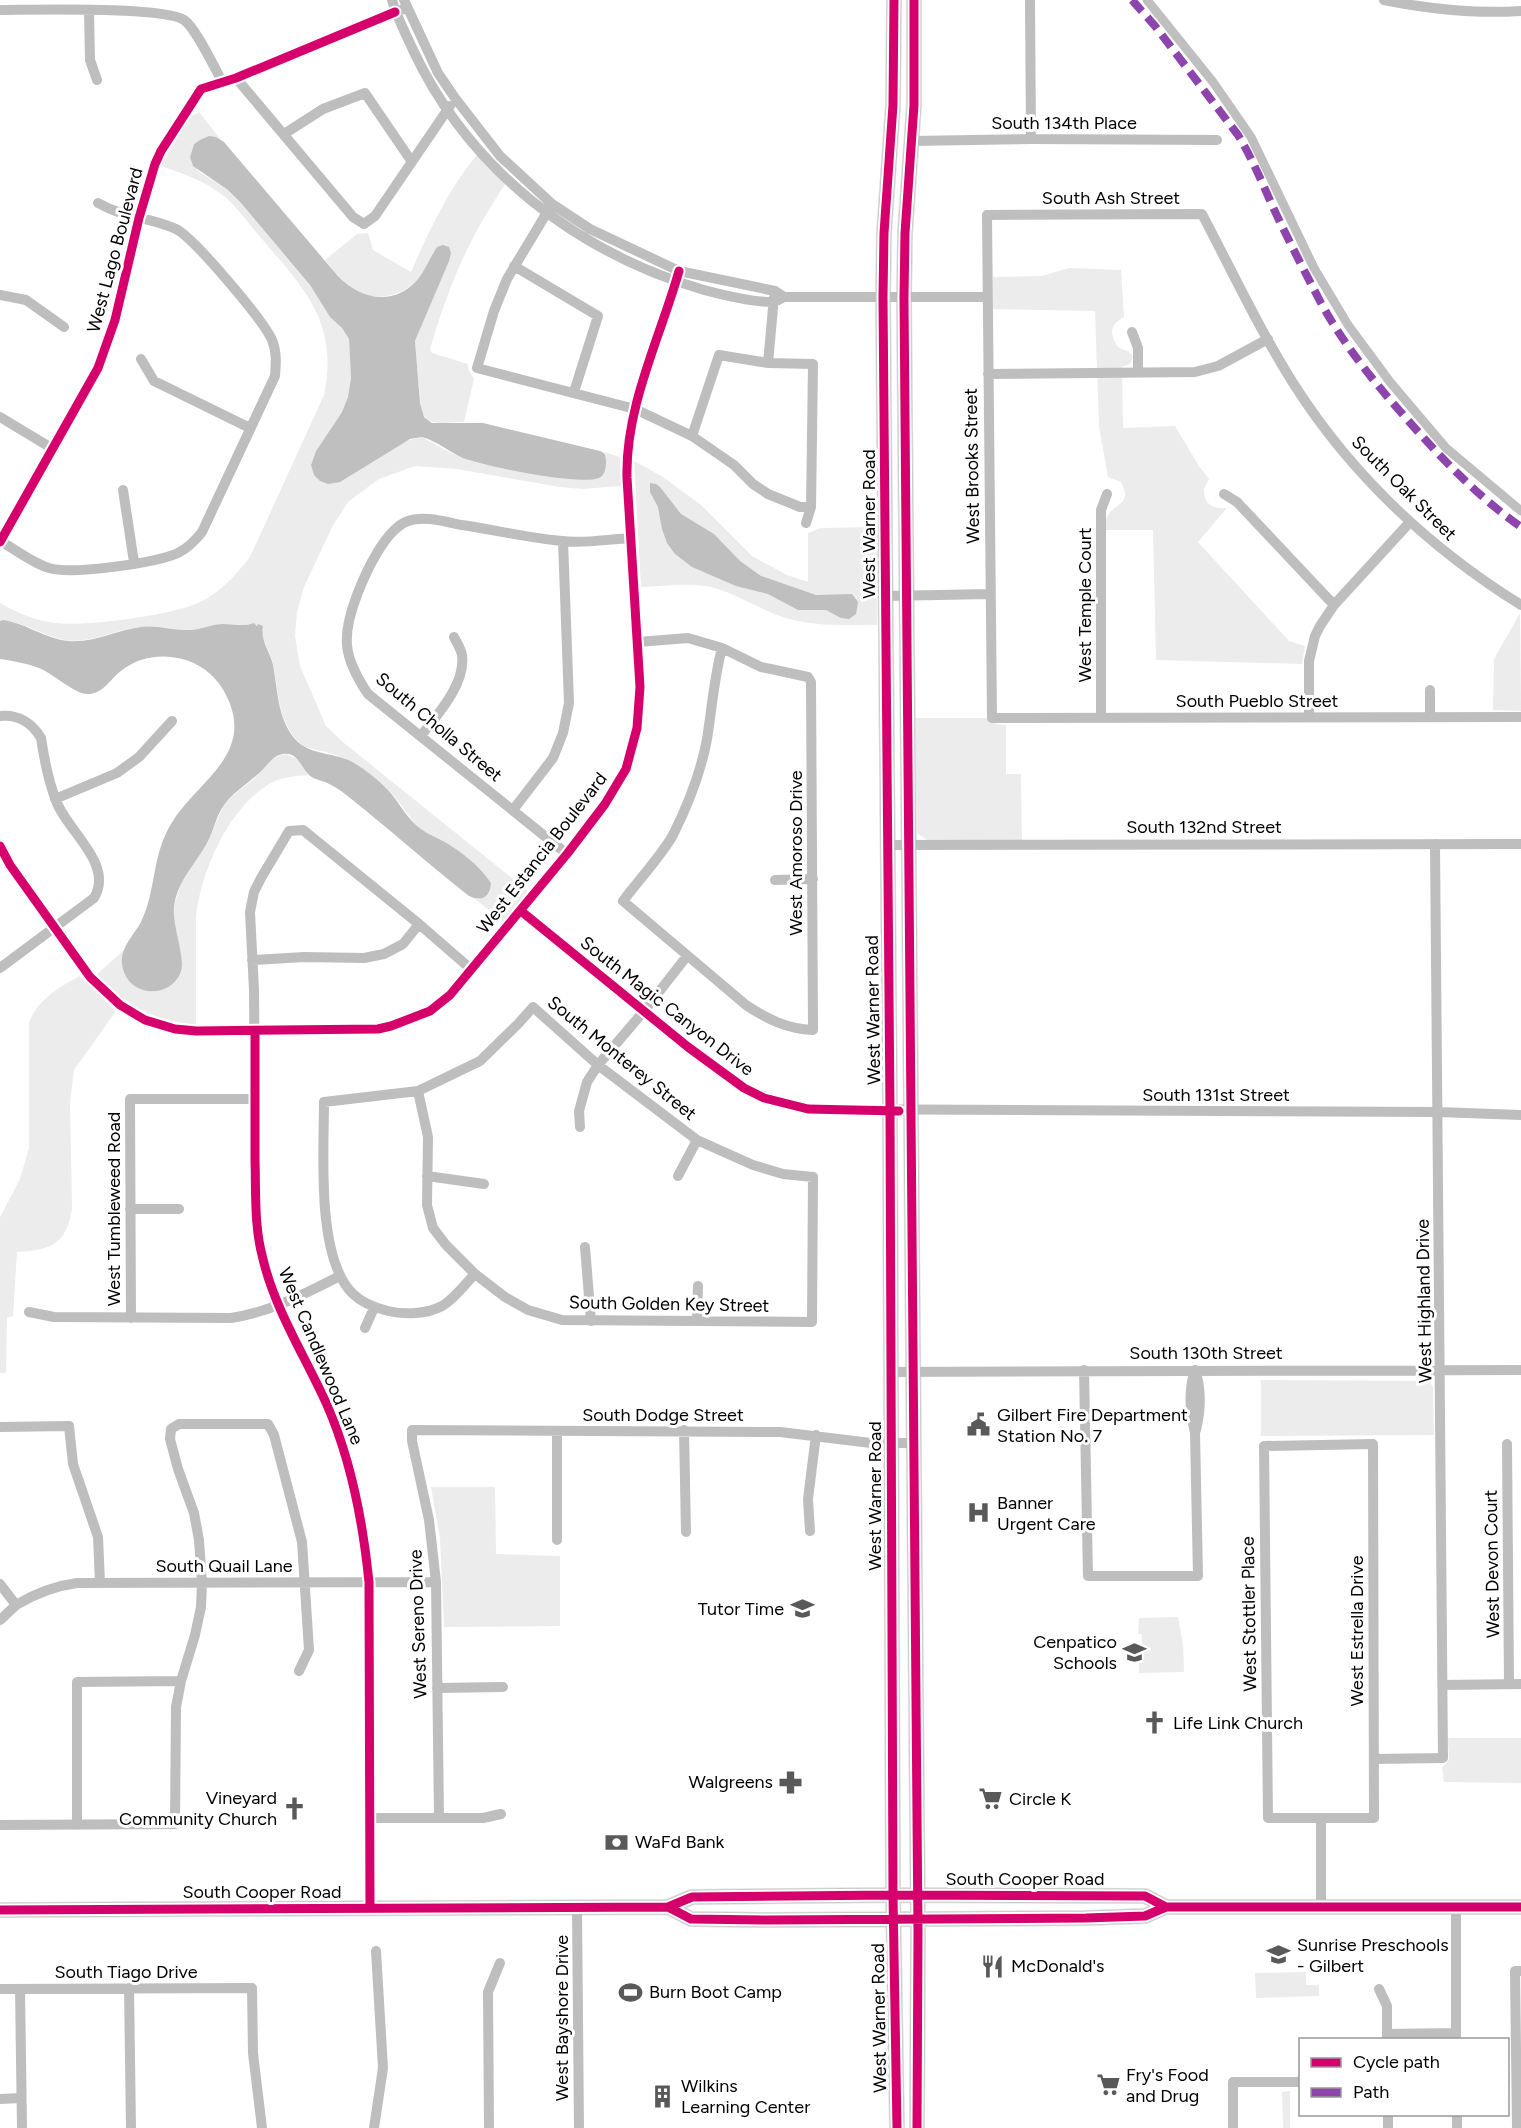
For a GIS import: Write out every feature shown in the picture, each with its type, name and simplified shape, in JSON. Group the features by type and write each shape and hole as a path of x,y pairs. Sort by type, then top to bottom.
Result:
{"main road":[{"name":"West Warner Road","path":"894,0 894,105 884,233 883,297 890,1111 893,1895 897,2128"},
{"name":"West Warner Road","path":"915,0 914,105 905,233 904,298 917,2128"},
{"path":"894,49 915,49"},
{"path":"892,1610 913,1606"},
{"name":"South Cooper Road","path":"0,1910 668,1907 692,1897 893,1895 1145,1896 1166,1906 1521,1907"},
{"name":"South Cooper Road","path":"668,1907 691,1919 894,1919 1145,1916 1166,1906"}],"street":[{"path":"392,0 402,7 438,73 455,98 500,156 550,209"},
{"path":"1030,0 1031,139"},
{"path":"1384,0 1424,7 1469,11 1521,11"},
{"path":"402,7 428,80 447,110 506,179 550,209 677,276 778,297 987,297"},
{"name":"West Lago Boulevard","path":"0,541 98,368 118,308 139,218 155,164 201,89 237,78 402,7"},
{"path":"0,10 156,12 184,20 198,38 223,83"},
{"path":"89,11 90,60 97,80"},
{"path":"237,78 354,217 364,224 375,216 455,98"},
{"path":"284,134 323,109 365,93 412,162"},
{"name":"South 134th Place","path":"911,141 1217,140"},
{"path":"0,541 47,567 57,569 83,569 134,562 165,557 179,552 192,544 202,532 275,376 275,351 269,334 255,314 192,241 175,229 115,213 98,203"},
{"path":"550,209 514,266 499,297 477,368 635,409 692,436 734,465 753,484 768,494 800,507 811,507"},
{"name":"South Ash Street","path":"987,215 1203,214 1268,339"},
{"name":"West Brooks Street","path":"987,215 992,718"},
{"path":"514,266 598,316 574,392"},
{"name":"West Estancia Boulevard","path":"255,1032 364,1030 392,1026 430,1011 450,995 521,911 605,804 626,769 637,728 639,707 638,642 627,466 628,444 635,409 677,276"},
{"path":"0,295 26,300 64,327"},
{"path":"768,363 778,297"},
{"path":"1132,332 1138,348 1138,372"},
{"path":"988,374 1205,370 1218,366 1268,339"},
{"name":"South Oak Street","path":"1268,339 1294,385 1328,432 1368,480 1410,522 1449,556 1484,582 1521,605"},
{"path":"692,436 720,355 768,363 813,364 811,507 806,523"},
{"path":"141,359 154,381 250,428"},
{"path":"0,417 53,449"},
{"path":"123,490 134,562"},
{"name":"West Temple Court","path":"1101,717 1101,510 1107,494"},
{"path":"1224,494 1237,502 1334,605"},
{"name":"South Cholla Street","path":"563,542 427,519 408,521 390,534 362,582 348,617 346,643 353,672 368,694 567,854"},
{"path":"1309,717 1309,661 1315,636 1334,605 1410,522"},
{"path":"513,810 553,758 563,733 569,703 563,542 631,538"},
{"path":"886,596 990,594"},
{"path":"421,736 450,699 459,676 462,655 454,637"},
{"path":"580,1127 579,1111 587,1082 598,1065 645,1011 687,956 623,901 672,837 686,804 699,769 706,740 714,683 722,648 688,638 638,642"},
{"name":"West Amoroso Drive","path":"687,956 761,1015 795,1029 813,1030 811,682 808,677 762,667 722,648"},
{"path":"1430,690 1430,717"},
{"path":"0,716 15,717 27,722 36,730 41,738 55,799 62,815 99,868 99,883 94,898 0,968"},
{"name":"South Pueblo Street","path":"992,718 1521,717"},
{"path":"55,799 117,773 139,757 172,721"},
{"name":"West Candlewood Lane","path":"370,1908 369,1582 363,1526 342,1440 280,1306 263,1260 256,1217 255,1032 250,912 254,892 283,839 289,831 295,830 306,832 419,924"},
{"name":"West Highland Drive","path":"1374,1759 1443,1758 1435,844"},
{"name":"South 132nd Street","path":"887,845 1521,844"},
{"path":"0,846 10,865 90,977 120,1005 159,1025 176,1029 255,1032"},
{"path":"776,880 813,879"},
{"name":"South Magic Canyon Drive","path":"521,911 727,1077 744,1088 764,1098 808,1109 910,1111"},
{"path":"252,960 304,957 364,958 384,954 403,944 419,924 472,970"},
{"name":"South Monterey Street","path":"340,1276 328,1237 325,1202 324,1102 418,1091 480,1061 511,1032 533,1007 598,1065 697,1140 753,1165 783,1174 813,1177 812,1322"},
{"name":"South Golden Key Street","path":"418,1091 428,1137 427,1205 433,1228 446,1245 475,1274 505,1298 528,1310 562,1320 812,1322"},
{"name":"West Tumbleweed Road","path":"131,1318 130,1099 255,1099"},
{"name":"South 131st Street","path":"910,1111 1438,1112 1521,1115"},
{"path":"678,1176 697,1140"},
{"path":"427,1176 484,1184"},
{"path":"130,1209 179,1209"},
{"path":"585,1247 591,1322"},
{"path":"29,1312 54,1317 231,1317 253,1314 280,1306 340,1276 353,1294 374,1308 418,1313 443,1306 475,1274"},
{"path":"697,1321 698,1286"},
{"path":"365,1328 374,1308"},
{"path":"1084,1370 1088,1576 1198,1576 1195,1433 1191,1412 1191,1383 1195,1370"},
{"name":"South 130th Street","path":"891,1372 1521,1370"},
{"path":"0,1825 175,1824 176,1707 201,1607 202,1583 199,1540 194,1513 170,1439 171,1429 179,1424 268,1424 274,1435 302,1542 309,1650 299,1671"},
{"path":"0,1427 69,1426 73,1464 98,1537 100,1583"},
{"name":"South Dodge Street","path":"412,1430 780,1432 843,1440 912,1443"},
{"name":"West Sereno Drive","path":"412,1430 412,1441 430,1529 436,1582 439,1818"},
{"path":"684,1430 686,1533"},
{"path":"557,1431 557,1540"},
{"path":"810,1531 808,1499 816,1435"},
{"name":"West Estrella Drive","path":"1264,1446 1373,1444 1374,1818 1321,1818"},
{"name":"West Devon Court","path":"1507,1444 1509,1684"},
{"name":"West Stottler Place","path":"1264,1446 1268,1818 1321,1818"},
{"name":"South Quail Lane","path":"0,1620 16,1605 38,1592 58,1585 77,1583 436,1582"},
{"path":"0,1584 16,1605"},
{"path":"77,1824 77,1682 181,1681"},
{"path":"1443,1685 1521,1684"},
{"path":"437,1688 503,1687"},
{"path":"371,1818 483,1818 501,1814"},
{"path":"1320,1907 1321,1818"},
{"path":"1379,1989 1387,2006 1387,2037 1456,2036 1456,1907"},
{"name":"West Bayshore Drive","path":"577,1908 579,2128"},
{"path":"374,2128 384,2068 376,1951"},
{"path":"489,2128 488,1992 500,1963"},
{"path":"1517,2128 1518,1971"},
{"path":"129,1988 131,2128"},
{"name":"South Tiago Drive","path":"0,1989 252,1988 253,2053 262,2128"},
{"path":"20,1989 22,2128"},
{"path":"1233,2128 1233,2082 1299,2082"},
{"path":"0,2099 21,2098"}],"shaded area":[{"path":"199,112 221,140 216,137 194,144 190,157 198,171 228,190 241,203 310,285 330,317 342,328 349,339 351,378 348,397 342,412 316,451 311,465 422,437 451,453 477,463 568,479 605,471 605,457 600,451 620,457 621,486 582,489 560,487 457,469 415,466 379,479 349,501 333,525 304,587 297,612 295,636 300,666 326,726 528,891 503,922 474,898 479,899 490,888 483,873 420,828 382,784 336,755 299,743 284,720 272,660 264,642 262,629 254,623 219,624 191,630 141,627 75,641 57,638 15,623 0,621 0,603 41,620 69,624 128,619 169,612 198,603 213,594 233,577 250,557 324,395 327,347 322,327 315,309 292,274 227,198 198,180 155,164 177,124"},
{"path":"209,136 224,142 337,275 366,295 388,297 409,288 418,279 437,247 443,245 449,247 451,253 449,261 415,341 420,403 424,417 432,423 483,423 600,451 606,458 603,475 589,480 510,470 463,458 422,437 410,439 340,482 328,484 320,481 314,475 311,465 316,451 342,412 348,397 351,378 349,339 342,328 330,317 310,285 241,203 228,190 193,166 190,157 194,144"},
{"path":"478,154 506,183 470,243 445,304 430,349 432,353 468,364 468,369 474,379 464,422 439,423 424,417 421,411 415,341 451,253 434,251 425,269 411,285 395,294 376,297 350,287 325,260 357,234 368,233 373,250 411,272 449,195"},
{"path":"1069,268 1121,270 1124,317 1116,323 1112,334 1118,347 1131,353 1133,357 1130,364 1122,367 1123,428 1175,426 1209,479 1204,489 1206,499 1214,507 1227,508 1198,542 1289,641 1305,646 1302,664 1156,660 1153,530 1105,530 1109,514 1125,496 1121,482 1108,477 1099,426 1095,311 993,309 993,277 1042,276"},
{"path":"634,461 663,477 701,505 752,556 787,575 808,582 808,533 821,528 876,527 877,625 828,625 792,620 706,586 641,587"},
{"path":"650,483 660,487 681,514 714,534 740,561 761,576 816,595 852,594 858,602 856,614 849,619 841,618 826,610 798,610 768,594 736,586 692,567 675,554 667,543 658,507 650,492"},
{"path":"1520,613 1521,711 1493,710 1494,659"},
{"path":"0,621 69,641 87,640 141,627 185,630 223,624 254,623 257,626 258,624 263,626 264,641 272,660 281,713 295,739 308,748 347,760 371,775 391,793 418,827 457,850 476,865 491,883 489,892 481,898 469,896 343,792 311,776 294,756 279,755 224,805 208,841 179,889 174,916 182,960 180,974 171,985 158,991 137,987 131,983 124,971 123,952 146,909 160,849 171,824 228,752 234,736 234,718 227,697 220,684 199,666 186,660 161,656 144,659 128,666 99,691 89,694 77,691 39,668 0,659"},
{"path":"915,718 986,718 996,724 1006,725 1006,774 1021,774 1022,840 927,840 917,833"},
{"path":"286,754 299,760 308,775 273,782 243,806 220,841 204,880 196,918 196,1025 165,1019 141,1010 96,975 124,950 124,971 137,987 181,953 175,935 173,918 181,884 210,837 223,806 272,760"},
{"path":"80,976 116,1011 74,1070 70,1102 72,1208 70,1220 66,1230 55,1243 48,1247 17,1252 13,1316 7,1318 6,1373 0,1373 0,1217 20,1179 29,1148 29,1023 43,1001"},
{"path":"1261,1380 1429,1381 1433,1387 1434,1435 1261,1436"},
{"path":"431,1487 495,1487 496,1554 560,1556 560,1626 444,1627 440,1538"},
{"path":"1178,1617 1183,1645 1184,1672 1139,1673 1142,1634 1138,1634 1139,1618"},
{"path":"1448,1738 1521,1738 1521,1783 1444,1782 1442,1767 1449,1760"},
{"path":"1306,1972 1306,1985 1319,1985 1319,1996 1256,1998 1255,1973"},
{"path":"1290,2091 1290,2128 1283,2128 1282,2092"}],"waterway":[{"path":"1147,0 1213,82 1251,137 1314,268 1348,325 1390,382 1446,448 1521,511"}],"marked path":[{"path":"1132,0 1155,26 1238,135 1321,303 1339,334 1360,363 1393,404 1446,462 1474,489 1521,527"}],"cycle path":[{"path":"894,0 893,105 884,233 883,297 890,1111 893,1895 897,2128"},
{"path":"914,0 914,105 905,233 904,298 918,1932 917,2128"},
{"path":"0,542 98,368 115,320 139,218 155,164 201,89 236,78 395,12"},
{"path":"0,846 10,865 90,977 120,1005 145,1020 175,1029 196,1031 378,1029 430,1011 450,995 567,854 605,804 626,769 637,728 640,687 627,478 628,451 645,373 679,271"},
{"path":"521,911 688,1047 744,1088 764,1098 808,1109 899,1111"},
{"path":"255,1031 255,1159 260,1247 275,1297 327,1405 343,1448 360,1515 369,1582 370,1908"},
{"path":"0,1910 668,1907 692,1897 893,1895 1145,1896 1166,1907"},
{"path":"668,1907 691,1919 768,1920 1086,1918 1145,1916 1166,1907 1521,1907"}],"place":[{"name":"Gilbert Fire Department Station No. 7","path":"979,1425"},
{"name":"Banner Urgent Care","path":"979,1513"},
{"name":"Tutor Time","path":"802,1609"},
{"name":"Cenpatico Schools","path":"1135,1652"},
{"name":"Life Link Church","path":"1155,1723"},
{"name":"Walgreens","path":"791,1782"},
{"name":"Circle K","path":"991,1799"},
{"name":"Vineyard Community Church","path":"295,1808"},
{"name":"WaFd Bank","path":"617,1842"},
{"name":"Sunrise Preschools - Gilbert","path":"1279,1955"},
{"name":"McDonald's","path":"993,1966"},
{"name":"Burn Boot Camp","path":"631,1992"},
{"name":"Fry's Food and Drug","path":"1108,2085"},
{"name":"Wilkins Learning Center","path":"663,2096"}]}
